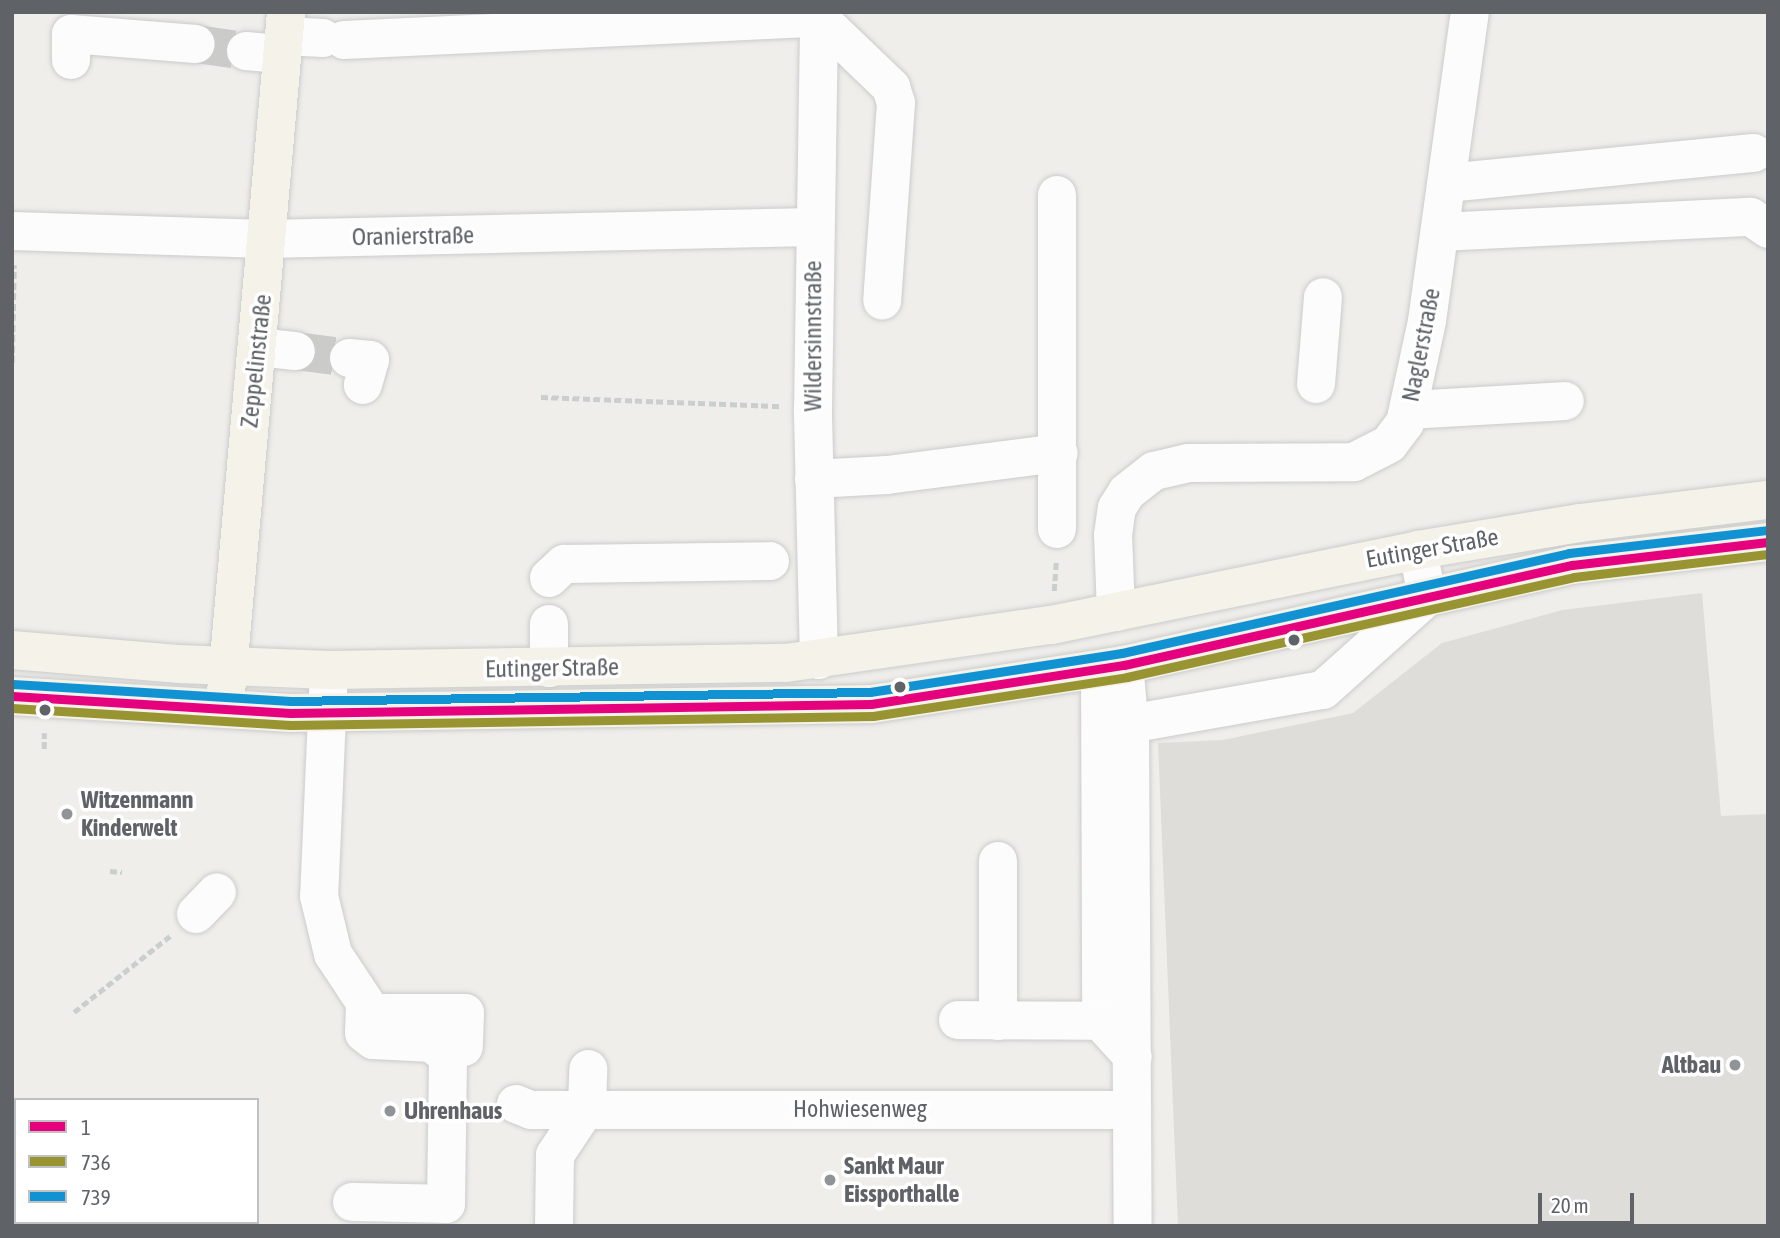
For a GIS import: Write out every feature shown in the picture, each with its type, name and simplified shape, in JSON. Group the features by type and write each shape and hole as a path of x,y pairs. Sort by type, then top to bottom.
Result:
{"main road":[{"name":"Zeppelinstraße","path":"226,710 226,667 266,239 275,38"},
{"name":"Eutinger Straße","path":"12,650 226,667 329,670 549,668 819,660 1051,625 1418,550 1762,495 1761,542 1572,565 1112,668 871,704 327,713 226,710 12,696"},
{"path":"1103,615 1112,668"}],"street":[{"name":"Naglerstraße","path":"1103,615 1117,508 1127,492 1154,471 1188,463 1354,462 1389,443 1409,410 1440,232 1470,12"},
{"path":"275,38 334,39 819,15 891,87 897,103 882,301"},
{"name":"Wildersinnstraße","path":"819,15 813,227 814,479 795,560 819,660"},
{"path":"71,60 71,34 195,44"},
{"path":"1447,183 1754,153"},
{"path":"1057,195 1057,529"},
{"path":"1440,232 1762,220"},
{"name":"Oranierstraße","path":"14,231 266,239 813,227"},
{"path":"1316,384 1323,298"},
{"path":"257,347 296,351"},
{"path":"1409,410 1564,401"},
{"path":"814,479 887,475 1059,453"},
{"path":"1115,728 1323,690 1427,597 1418,550"},
{"path":"550,579 564,564 795,560"},
{"path":"549,624 549,668"},
{"path":"1112,668 1122,1033 1132,1110 1133,1226"},
{"path":"329,670 319,896 333,954 365,1007 372,1013 465,1013 464,1047"},
{"path":"998,861 998,1021"},
{"path":"352,1202 446,1203 448,1057 432,1043 373,1040 364,1033 365,1007"},
{"path":"958,1020 998,1021 1122,1033"},
{"path":"554,1226 555,1155 587,1107 589,1069"},
{"name":"Hohwiesenweg","path":"516,1104 531,1110 587,1107 1132,1110"}],"path":[{"path":"12,363 14,231"},
{"path":"541,397 747,403"},
{"path":"1051,625 1057,529"},
{"path":"44,733 44,749"},
{"path":"110,871 122,872"},
{"path":"74,1012 206,903"}],"shaded area":[{"path":"1702,593 1721,816 1768,814 1768,1226 1178,1226 1158,743 1223,740 1353,713 1442,643 1562,610"}],"tunnel":[{"path":"196,44 246,51"},
{"path":"296,351 349,358"}],"transit line":[{"name":"739","path":"13,684 290,701 870,692 1122,653 1569,553 1767,530"},
{"name":"1","path":"12,696 290,713 871,704 1124,665 1572,565 1768,542"},
{"name":"736","path":"12,708 290,725 873,716 1127,677 1574,577 1768,554"}],"place":[{"name":"Witzenmann Kinderwelt","path":"67,814"},
{"name":"Altbau","path":"1735,1065"},
{"name":"Uhrenhaus","path":"390,1111"},
{"name":"Sankt Maur Eissporthalle","path":"830,1180"}]}
